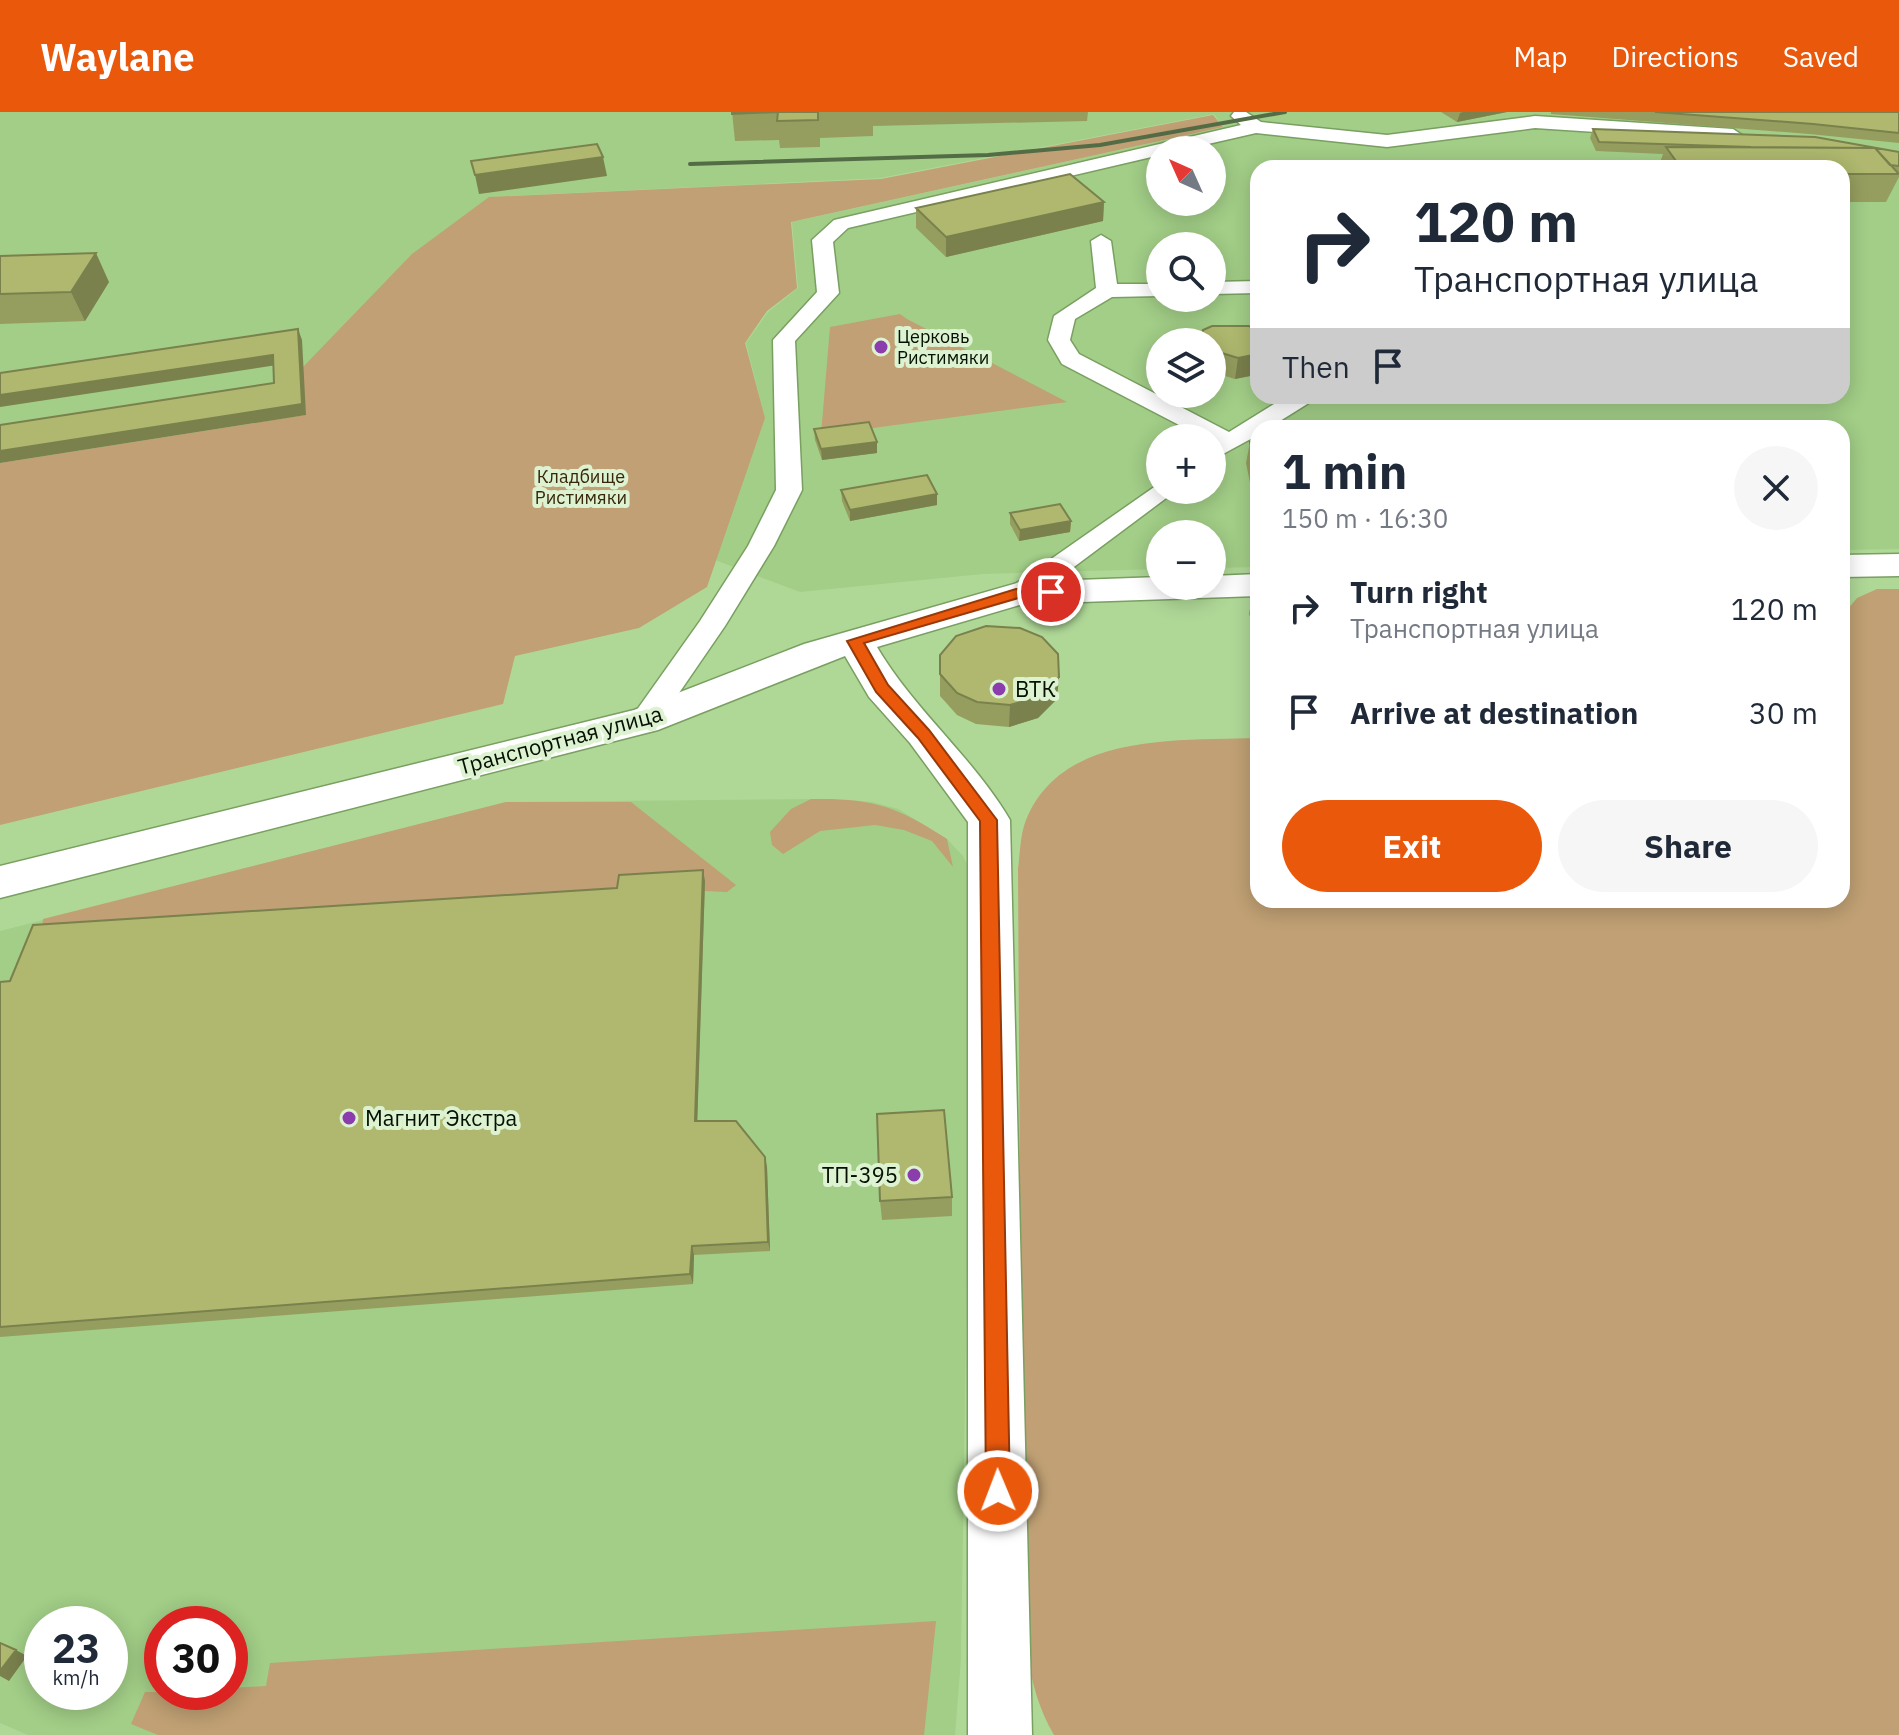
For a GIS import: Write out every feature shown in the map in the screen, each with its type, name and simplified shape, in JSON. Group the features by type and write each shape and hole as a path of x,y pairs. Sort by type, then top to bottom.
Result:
{"street":[{"path":"1850,566 1899,565"},
{"name":"Транспортная улица","path":"0,882 644,721 817,652 1021,593 1250,585"},
{"path":"855,641 882,688 924,734 989,820 1000,1735"}],"lane":[{"path":"1238,112 1242,120 1256,127"},
{"path":"644,721 736,586 789,490 784,340 828,293 822,240 828,231 841,224 1256,127 1387,141 1535,122 1752,136"},
{"path":"1101,241 1107,291"},
{"path":"1226,288 1250,287"},
{"path":"1146,290 1107,291 1065,316 1059,340 1070,359 1181,424"},
{"path":"1264,420 1291,404"},
{"path":"1226,443 1250,429"},
{"path":"1021,593 1146,503"}],"shaded area":[{"path":"0,112 1899,112 1899,549 1850,550 1850,420 1250,420 1250,567 1226,568 1226,520 1146,520 1146,569 983,574 800,592 715,560 765,418 746,343 768,312 798,288 792,222 1146,144 1146,216 1226,216 1226,136 1182,136 1223,127 1214,114 880,178 490,197 302,368 306,415 0,463"},
{"path":"829,799 872,802 898,809 947,839 963,856 973,876 961,1659 955,1735 28,1735 0,1723 0,931 506,802"}],"green space":[{"name":"Кладбище Ристимяки","path":"1213,115 1223,127 1182,136 1146,136 1146,144 791,222 797,288 767,311 745,343 765,418 707,587 639,628 515,656 503,704 0,825 0,463 305,415 302,368 412,254 489,197 881,179"},
{"path":"900,314 1067,402 821,435 830,327"},
{"path":"1877,589 1899,589 1899,1735 1054,1735 1037,1696 1028,1656 1022,1572 1018,869 1024,826 1043,791 1066,770 1095,756 1126,747 1160,742 1250,738 1250,908 1850,908 1850,606 1857,598"},
{"path":"811,799 868,803 913,819 947,839 953,867 932,841 904,830 875,825 820,831 783,854 772,845 770,832 791,809"},
{"path":"506,802 631,802 736,885 727,892 705,891 704,881 620,899 41,936 43,919"},
{"path":"936,1621 924,1735 158,1735 131,1724 144,1694 144,1710 248,1710 248,1687 266,1686 270,1663"}],"building":[{"path":"732,112 778,112 732,114"},
{"path":"778,112 818,112 818,120 777,121"},
{"path":"1655,112 1899,112 1899,133 1813,124"},
{"path":"1593,129 1815,137 1899,152 1899,166 1890,165 1875,148 1599,142"},
{"path":"597,144 603,157 475,175 471,161"},
{"path":"1666,147 1875,148 1899,174 1850,174 1850,160 1675,160"},
{"path":"1070,174 1104,202 946,237 916,208"},
{"path":"96,253 71,292 0,294 0,256"},
{"path":"1250,327 1250,356 1238,358 1226,354 1226,328 1208,328"},
{"path":"298,329 302,404 0,451 0,425 274,383 273,355 0,395 0,373"},
{"path":"869,422 877,442 821,449 814,429"},
{"path":"927,475 937,494 850,510 841,490"},
{"path":"1060,504 1071,521 1020,530 1010,513"},
{"name":"ВТК","path":"986,626 1020,628 1042,637 1058,654 1059,677 1039,697 1010,705 977,702 957,693 940,674 940,655 956,636"},
{"name":"Магнит Экстра","path":"703,870 695,1121 736,1121 765,1157 768,1242 692,1246 690,1274 0,1327 0,982 10,981 33,925 617,888 619,875"},
{"name":"ТП-395","path":"944,1110 952,1197 880,1201 877,1114"},
{"path":"0,1643 16,1650 0,1671"}],"railway":[{"path":"690,164 988,155 1100,145 1285,112"}],"place":[{"name":"Церковь Ристимяки","path":"881,347"},
{"name":"ВТК","path":"999,689"},
{"name":"Магнит Экстра","path":"349,1118"},
{"name":"ТП-395","path":"914,1175"}],"route":[{"path":"998,1491 989,820 924,734 882,688 855,641 1021,593 1051,592"}]}
